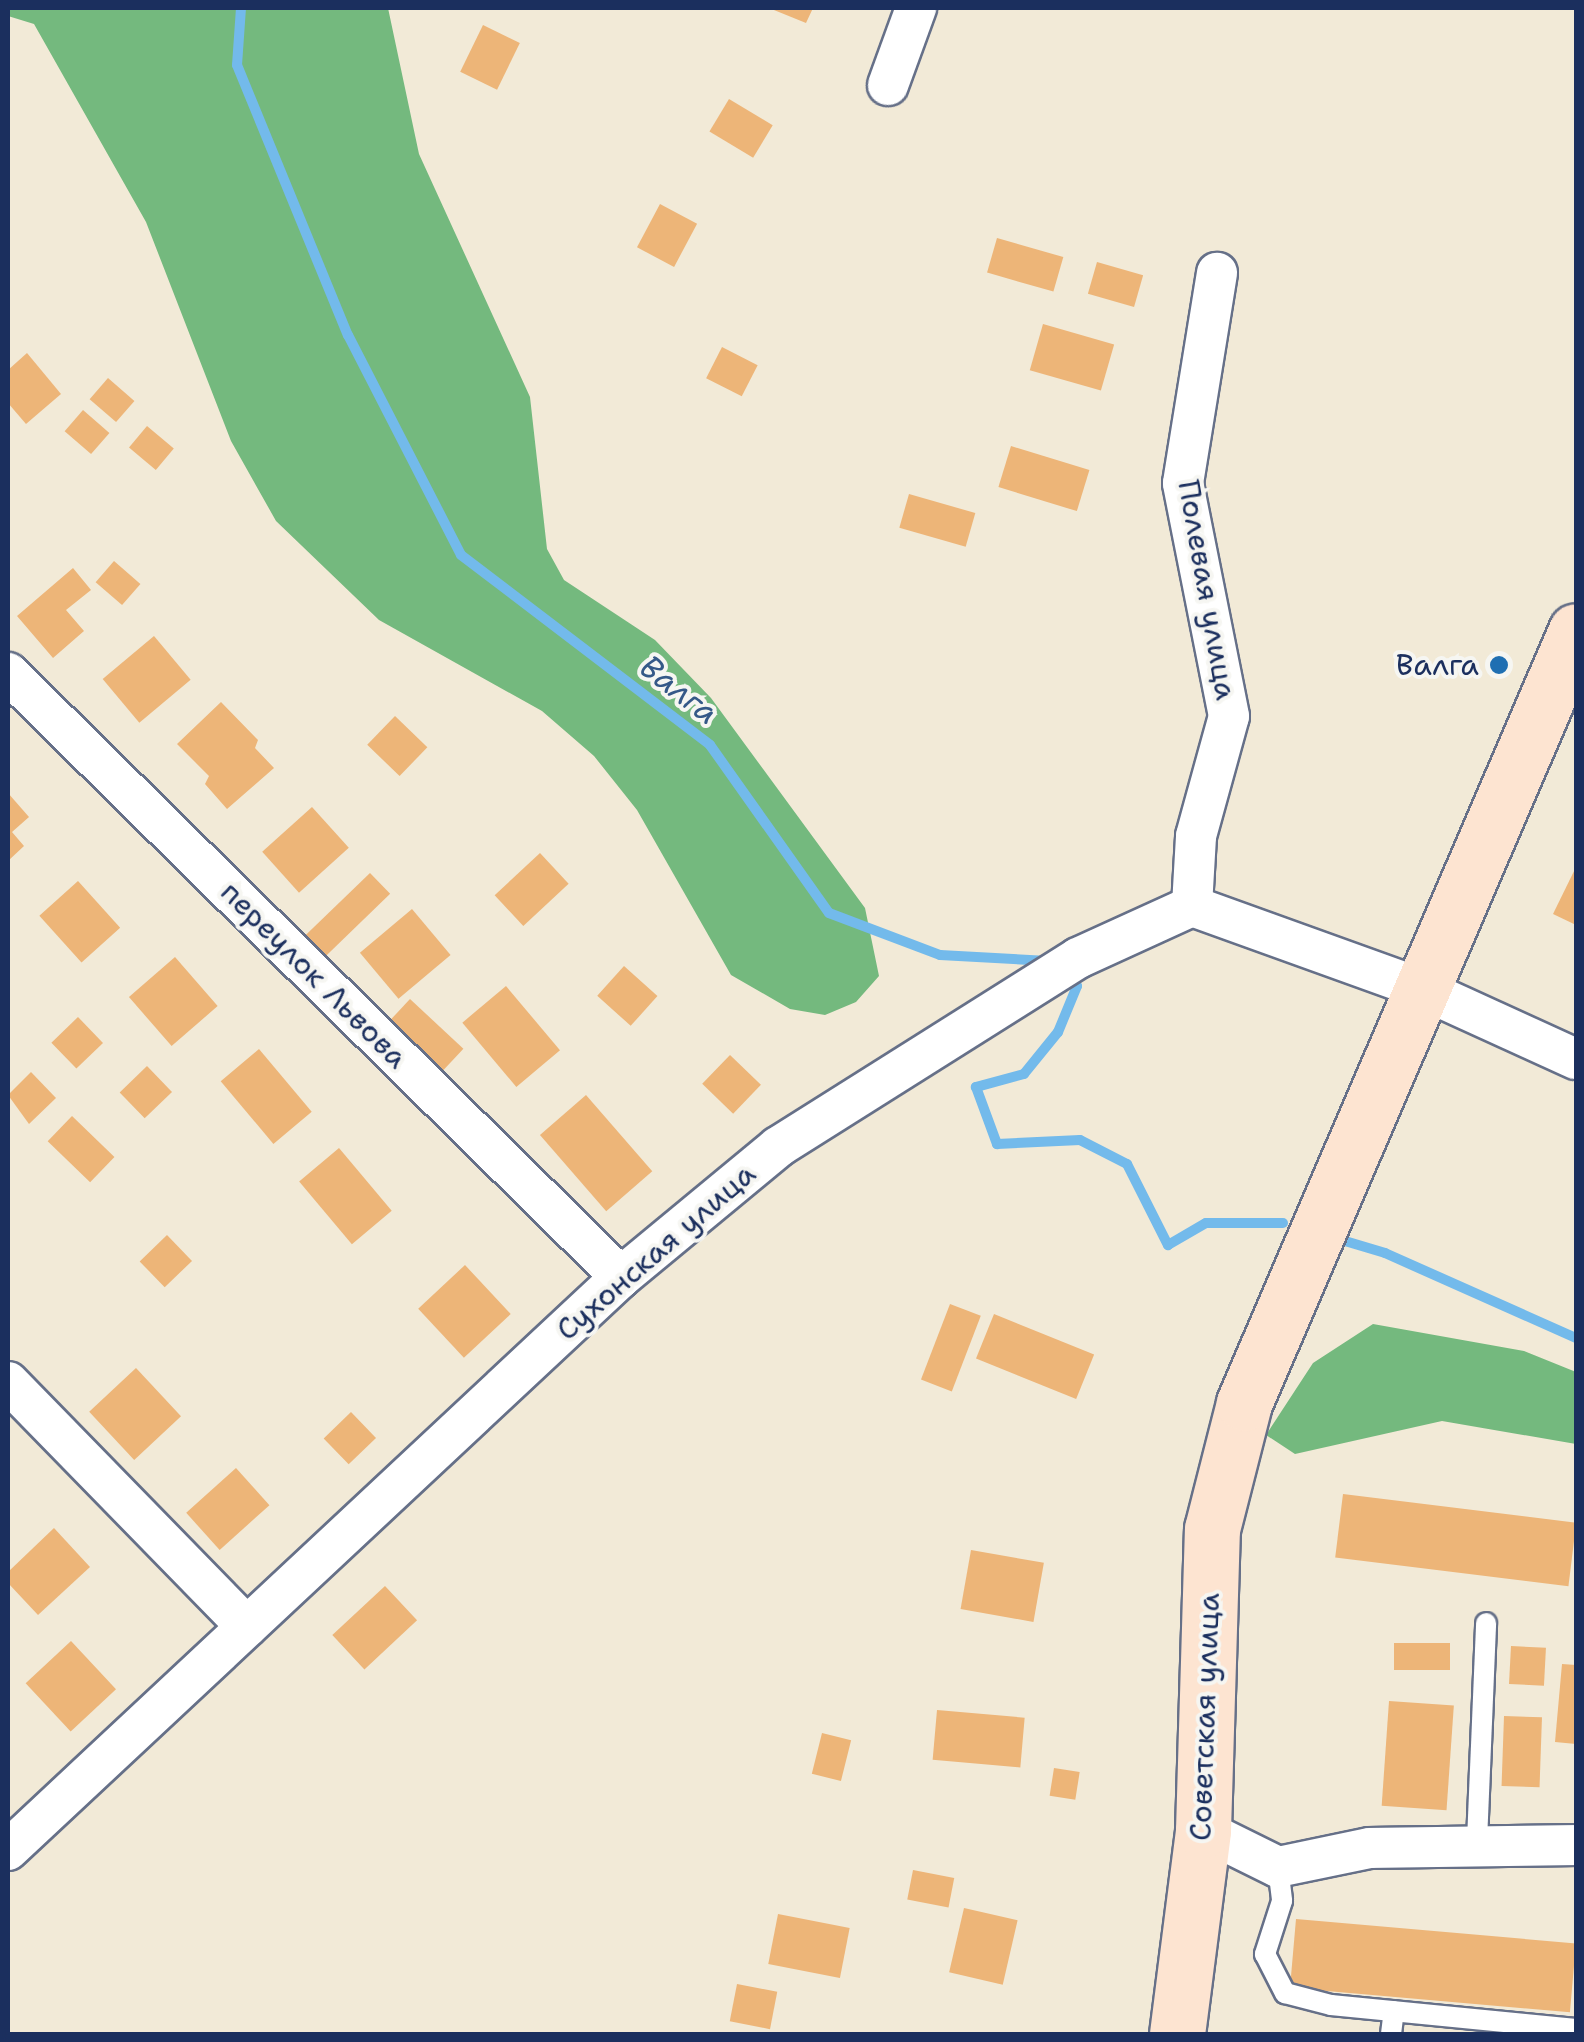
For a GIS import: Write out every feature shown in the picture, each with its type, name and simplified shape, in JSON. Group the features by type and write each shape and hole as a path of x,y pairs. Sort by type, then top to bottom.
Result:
{"street":[{"path":"888,86 916,8"},
{"name":"Полевая улица","path":"1192,906 1196,836 1229,716 1183,483 1217,273"},
{"name":"Советская улица","path":"1177,2034 1203,1830 1212,1529 1244,1403 1576,631"},
{"name":"переулок Львова","path":"8,673 621,1277"},
{"path":"1192,906 1420,988 1576,1059"},
{"name":"Сухонская улица","path":"8,1850 621,1277 778,1146 1078,958 1192,906"},
{"path":"8,1382 247,1627"},
{"path":"1203,1830 1278,1867 1370,1848 1477,1841 1576,1845"}],"lane":[{"path":"1477,1841 1486,1623"},
{"path":"1278,1867 1282,1902 1266,1954 1285,1993 1394,2011 1576,2029"},
{"path":"1392,2034 1394,2011"}],"green space":[{"path":"8,8 388,8 419,154 530,397 547,549 564,580 655,640 711,698 865,908 879,976 856,1002 825,1015 790,1009 731,975 637,810 594,756 542,711 379,620 276,521 231,441 146,222 34,24 8,16"},
{"path":"1373,1324 1524,1351 1576,1372 1576,1444 1442,1421 1295,1454 1266,1435 1313,1363"}],"building":[{"path":"769,8 813,8 806,23"},
{"path":"483,25 520,43 497,90 460,72"},
{"path":"729,99 773,125 753,158 709,132"},
{"path":"660,204 697,224 674,267 637,247"},
{"path":"997,238 1063,257 1053,292 987,273"},
{"path":"1097,262 1143,275 1134,307 1088,294"},
{"path":"1043,324 1114,344 1101,391 1030,370"},
{"path":"722,347 758,365 742,396 706,378"},
{"path":"27,353 61,394 26,424 8,403 8,370"},
{"path":"108,378 134,401 116,422 90,399"},
{"path":"83,410 109,433 91,454 65,431"},
{"path":"147,426 174,448 156,470 129,447"},
{"path":"1011,446 1089,470 1077,511 998,487"},
{"path":"909,494 975,513 966,547 899,528"},
{"path":"114,561 140,584 122,605 96,582"},
{"path":"73,568 91,590 66,610 84,631 53,658 17,616"},
{"path":"154,636 191,680 139,723 103,679"},
{"path":"221,702 258,740 255,748 274,768 227,809 205,784 209,776 177,744"},
{"path":"395,716 427,747 400,776 367,745"},
{"path":"8,793 29,817 12,832 24,846 8,861"},
{"path":"312,807 349,848 299,893 262,852"},
{"path":"540,853 569,884 523,926 495,895"},
{"path":"1576,867 1576,925 1553,914"},
{"path":"370,873 390,894 320,962 300,941"},
{"path":"78,881 120,928 82,963 39,916"},
{"path":"412,909 451,955 398,999 360,953"},
{"path":"175,957 218,1006 172,1046 129,997"},
{"path":"624,966 657,996 631,1026 597,996"},
{"path":"506,986 560,1050 516,1087 462,1023"},
{"path":"410,999 463,1049 438,1076 385,1026"},
{"path":"78,1017 103,1043 76,1069 51,1043"},
{"path":"259,1049 312,1112 273,1144 221,1081"},
{"path":"730,1055 761,1085 733,1114 702,1084"},
{"path":"147,1066 172,1092 145,1118 120,1092"},
{"path":"31,1072 56,1098 29,1124 8,1095"},
{"path":"586,1095 652,1171 606,1211 540,1135"},
{"path":"72,1116 114,1157 90,1182 48,1141"},
{"path":"339,1148 392,1211 352,1244 299,1181"},
{"path":"167,1235 192,1261 165,1287 140,1261"},
{"path":"465,1265 511,1314 464,1358 418,1309"},
{"path":"950,1304 981,1316 952,1391 921,1380"},
{"path":"994,1314 1094,1354 1076,1399 976,1359"},
{"path":"136,1368 181,1416 134,1460 89,1412"},
{"path":"351,1412 376,1438 349,1464 324,1438"},
{"path":"236,1468 269,1505 220,1550 186,1513"},
{"path":"1343,1494 1576,1523 1568,1586 1335,1558"},
{"path":"54,1528 90,1567 38,1615 8,1583 8,1572"},
{"path":"971,1550 1044,1563 1033,1622 961,1609"},
{"path":"385,1586 417,1620 364,1669 332,1635"},
{"path":"71,1641 116,1689 71,1732 26,1683"},
{"path":"1394,1643 1450,1643 1450,1670 1394,1670"},
{"path":"1511,1646 1546,1648 1544,1686 1509,1684"},
{"path":"1562,1664 1576,1665 1576,1744 1555,1742"},
{"path":"1389,1701 1454,1706 1447,1810 1382,1806"},
{"path":"937,1710 1025,1718 1020,1767 933,1760"},
{"path":"1504,1716 1542,1717 1540,1787 1502,1786"},
{"path":"822,1733 851,1740 841,1781 812,1774"},
{"path":"1054,1768 1080,1772 1075,1800 1050,1796"},
{"path":"913,1870 954,1878 949,1907 907,1899"},
{"path":"964,1908 1018,1920 1003,1985 949,1972"},
{"path":"778,1914 850,1928 840,1978 768,1964"},
{"path":"1296,1919 1576,1943 1570,2012 1290,1988"},
{"path":"737,1984 777,1992 770,2029 730,2021"}],"waterway":[{"name":"Валга","path":"241,8 237,65 348,335 461,555 710,745 829,913 940,955 1048,961"},
{"name":"Валга","path":"1065,974 1077,986 1058,1032 1024,1074 976,1087 997,1144 1080,1140 1127,1164 1168,1245 1206,1223 1283,1223"},
{"name":"Валга","path":"1345,1241 1385,1253 1576,1338"}],"place":[{"name":"Валга","path":"1499,665"}]}
